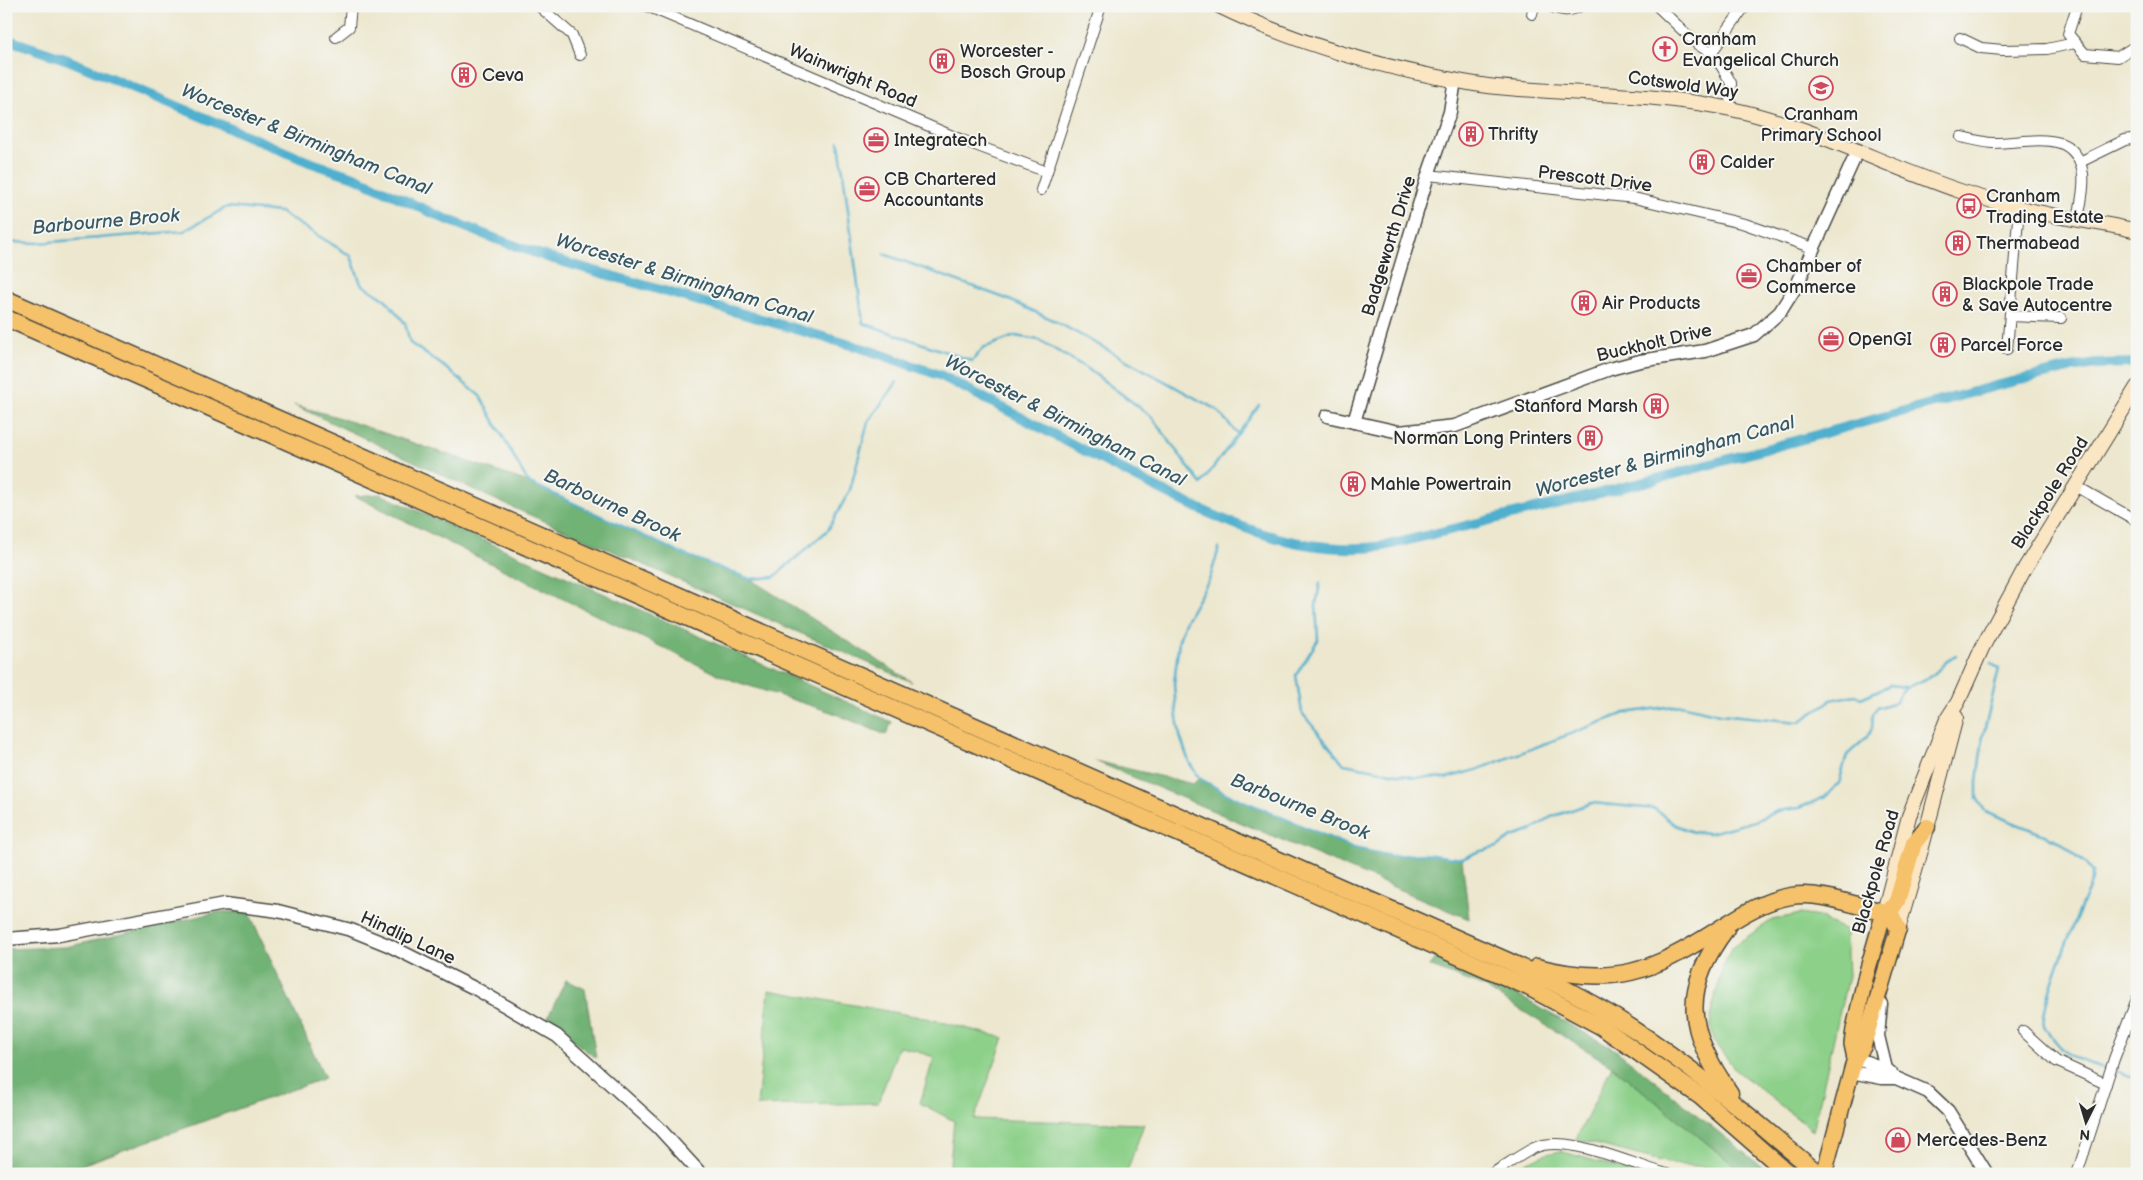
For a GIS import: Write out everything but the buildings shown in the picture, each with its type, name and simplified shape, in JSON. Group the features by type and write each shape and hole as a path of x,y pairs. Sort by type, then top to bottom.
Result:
{"highway":[{"path":"6,299 1508,961 1597,1006 1640,1034 1688,1067 1740,1109 1823,1170"},
{"path":"6,318 1528,987 1602,1028 1701,1097 1789,1174"},
{"path":"1884,912 1893,907 1914,844 1927,827"},
{"path":"1508,961 1569,974 1591,976 1636,972 1676,956 1763,903 1793,896 1826,898 1884,912 1892,916 1898,929"},
{"path":"1732,921 1705,960 1695,995 1695,1012 1697,1030 1708,1061 1740,1109"}],"main road":[{"name":"Cotswold Way","path":"1218,6 1337,52 1402,70 1487,86 1646,97 1730,109 1768,119 1858,150 1958,190 2019,208 2137,231"},
{"name":"Blackpole Road","path":"1853,1065 1852,1044 1854,1029 1865,979 1909,816 1947,719 1958,702 1982,648 2025,568 2137,387"},
{"name":"Blackpole Road","path":"1823,1170 1853,1065 1863,1047 1898,929 1927,827 1955,721 1958,702"}],"street":[{"path":"336,37 349,27 351,6"},
{"path":"539,6 572,35 580,55"},
{"name":"Wainwright Road","path":"646,6 962,140 1047,172"},
{"path":"1041,190 1101,6"},
{"path":"1549,6 1565,11 1573,10 1580,6"},
{"path":"1656,6 1697,44 1711,52 1722,67 1731,83 1730,109"},
{"path":"1711,52 1745,6"},
{"path":"2077,6 2068,34 2084,54 2118,57 2137,44"},
{"path":"1960,38 1981,48 2003,50 2047,49 2075,42"},
{"name":"Badgeworth Drive","path":"1354,422 1428,175 1450,112 1455,80"},
{"path":"1961,137 1991,142 2058,141 2071,148 2080,162 2083,176 2078,220"},
{"path":"2080,162 2124,140 2137,138"},
{"name":"Buckholt Drive","path":"1327,416 1399,432 1455,426 1610,369 1640,361 1705,351 1754,335 1780,312 1797,285 1858,150"},
{"name":"Prescott Drive","path":"1428,175 1634,198 1745,224 1813,248"},
{"path":"2006,349 2019,208"},
{"path":"2010,316 2061,318"},
{"path":"2076,486 2137,521"},
{"name":"Hindlip Lane","path":"6,939 59,935 225,904 278,911 351,930 388,945 478,990 557,1036 658,1127 701,1174"},
{"path":"1880,990 1882,1002 1878,1036 1886,1069 1896,1078 1928,1092 1942,1104 1987,1174"},
{"path":"2077,1174 2114,1059 2137,999"},
{"path":"2023,1031 2056,1061 2106,1084"},
{"path":"1853,1065 1886,1069"},
{"path":"1853,1065 1882,1078 1896,1078"},
{"path":"1492,1174 1535,1148 1550,1144 1567,1145 1613,1156 1667,1174"}],"green space":[{"path":"294,405 334,416 528,482 680,553 750,579 912,682 498,501"},
{"path":"380,494 892,722 886,735 831,712 717,674 355,496"},
{"path":"1095,761 1193,784 1199,778 1227,794 1354,848 1391,856 1425,854 1462,859 1469,919"},
{"path":"218,912 249,912 325,1078 56,1174 6,1174 6,949 66,947"},
{"path":"1800,914 1819,917 1846,931 1848,976 1813,1131 1736,1070 1713,1041 1710,1017 1722,968 1732,947 1772,920"},
{"path":"1436,957 1501,986 1617,1051 1771,1174 1745,1174 1612,1066 1482,986 1429,966"},
{"path":"566,980 585,989 596,1058 546,1021"},
{"path":"769,990 926,1018 1004,1038 974,1119 1144,1124 1126,1174 949,1174 954,1121 920,1103 934,1057 899,1046 878,1103 757,1106"},
{"path":"1612,1066 1740,1170 1673,1164 1576,1139"},
{"path":"1560,1151 1641,1174 1503,1174 1543,1155"}],"waterway":[{"name":"Worcester & Birmingham Canal","path":"6,39 68,60 309,162 357,178 441,217 496,239 550,258 868,350 942,376 1142,481 1208,513 1276,538 1312,545 1347,548 1384,546 1649,481 1999,385 2070,368 2096,364 2137,363"},
{"name":"Barbourne Brook","path":"839,142 863,323 972,361 983,348 1015,336 1039,340 1088,369 1151,416 1201,484 1238,434 1217,410 1055,321 1007,299 884,254"},
{"name":"Barbourne Brook","path":"6,242 38,243 184,231 227,207 280,212 351,256 361,284 386,300 405,323 410,343 442,365 480,396 528,482 680,553 750,579 774,577 828,530 850,490 868,422 897,382"},
{"path":"1238,434 1259,405"},
{"name":"Barbourne Brook","path":"1219,548 1210,578 1185,622 1179,640 1174,684 1176,711 1180,736 1189,762 1199,778 1227,794 1354,848 1391,856 1425,854 1462,859 1477,852 1497,847 1512,837 1530,831 1551,817 1592,803 1655,809 1675,825 1693,832 1710,833 1755,821 1777,811 1799,808 1825,797 1839,783 1847,755 1866,738 1872,728 1873,714 1877,708 1896,702 1902,691 1930,677 1946,662 1956,656"},
{"path":"1320,583 1316,605 1318,640 1296,675 1302,713 1344,764 1413,777 1446,778 1476,770 1625,713 1681,705 1720,714 1799,722 1831,700 1855,695 1861,698 1890,685 1905,687"},
{"name":"Barbourne Brook","path":"1991,663 1999,669 1983,736 1977,781 1977,798 1985,811 2059,841 2087,865 2092,872 2092,881 2054,977 2044,1014 2044,1025 2060,1047 2068,1054 2107,1069"},
{"name":"Barbourne Brook","path":"2113,1070 2137,1079"}],"place":[{"name":"Cranham Evangelical Church","path":"1665,49"},
{"name":"Worcester - Bosch Group","path":"942,61"},
{"name":"Ceva","path":"464,75"},
{"name":"Cranham Primary School","path":"1821,88"},
{"name":"Thrifty","path":"1471,134"},
{"name":"Integratech","path":"876,140"},
{"name":"Calder","path":"1702,162"},
{"name":"CB Chartered Accountants","path":"867,189"},
{"name":"Cranham Trading Estate","path":"1969,206"},
{"name":"Thermabead","path":"1958,243"},
{"name":"Chamber of Commerce","path":"1749,276"},
{"name":"Blackpole Trade & Save Autocentre","path":"1945,294"},
{"name":"Air Products","path":"1584,303"},
{"name":"OpenGI","path":"1831,339"},
{"name":"Parcel Force","path":"1943,345"},
{"name":"Stanford Marsh","path":"1656,406"},
{"name":"Norman Long Printers","path":"1590,438"},
{"name":"Mahle Powertrain","path":"1353,484"},
{"name":"Mercedes-Benz","path":"1898,1140"}]}
